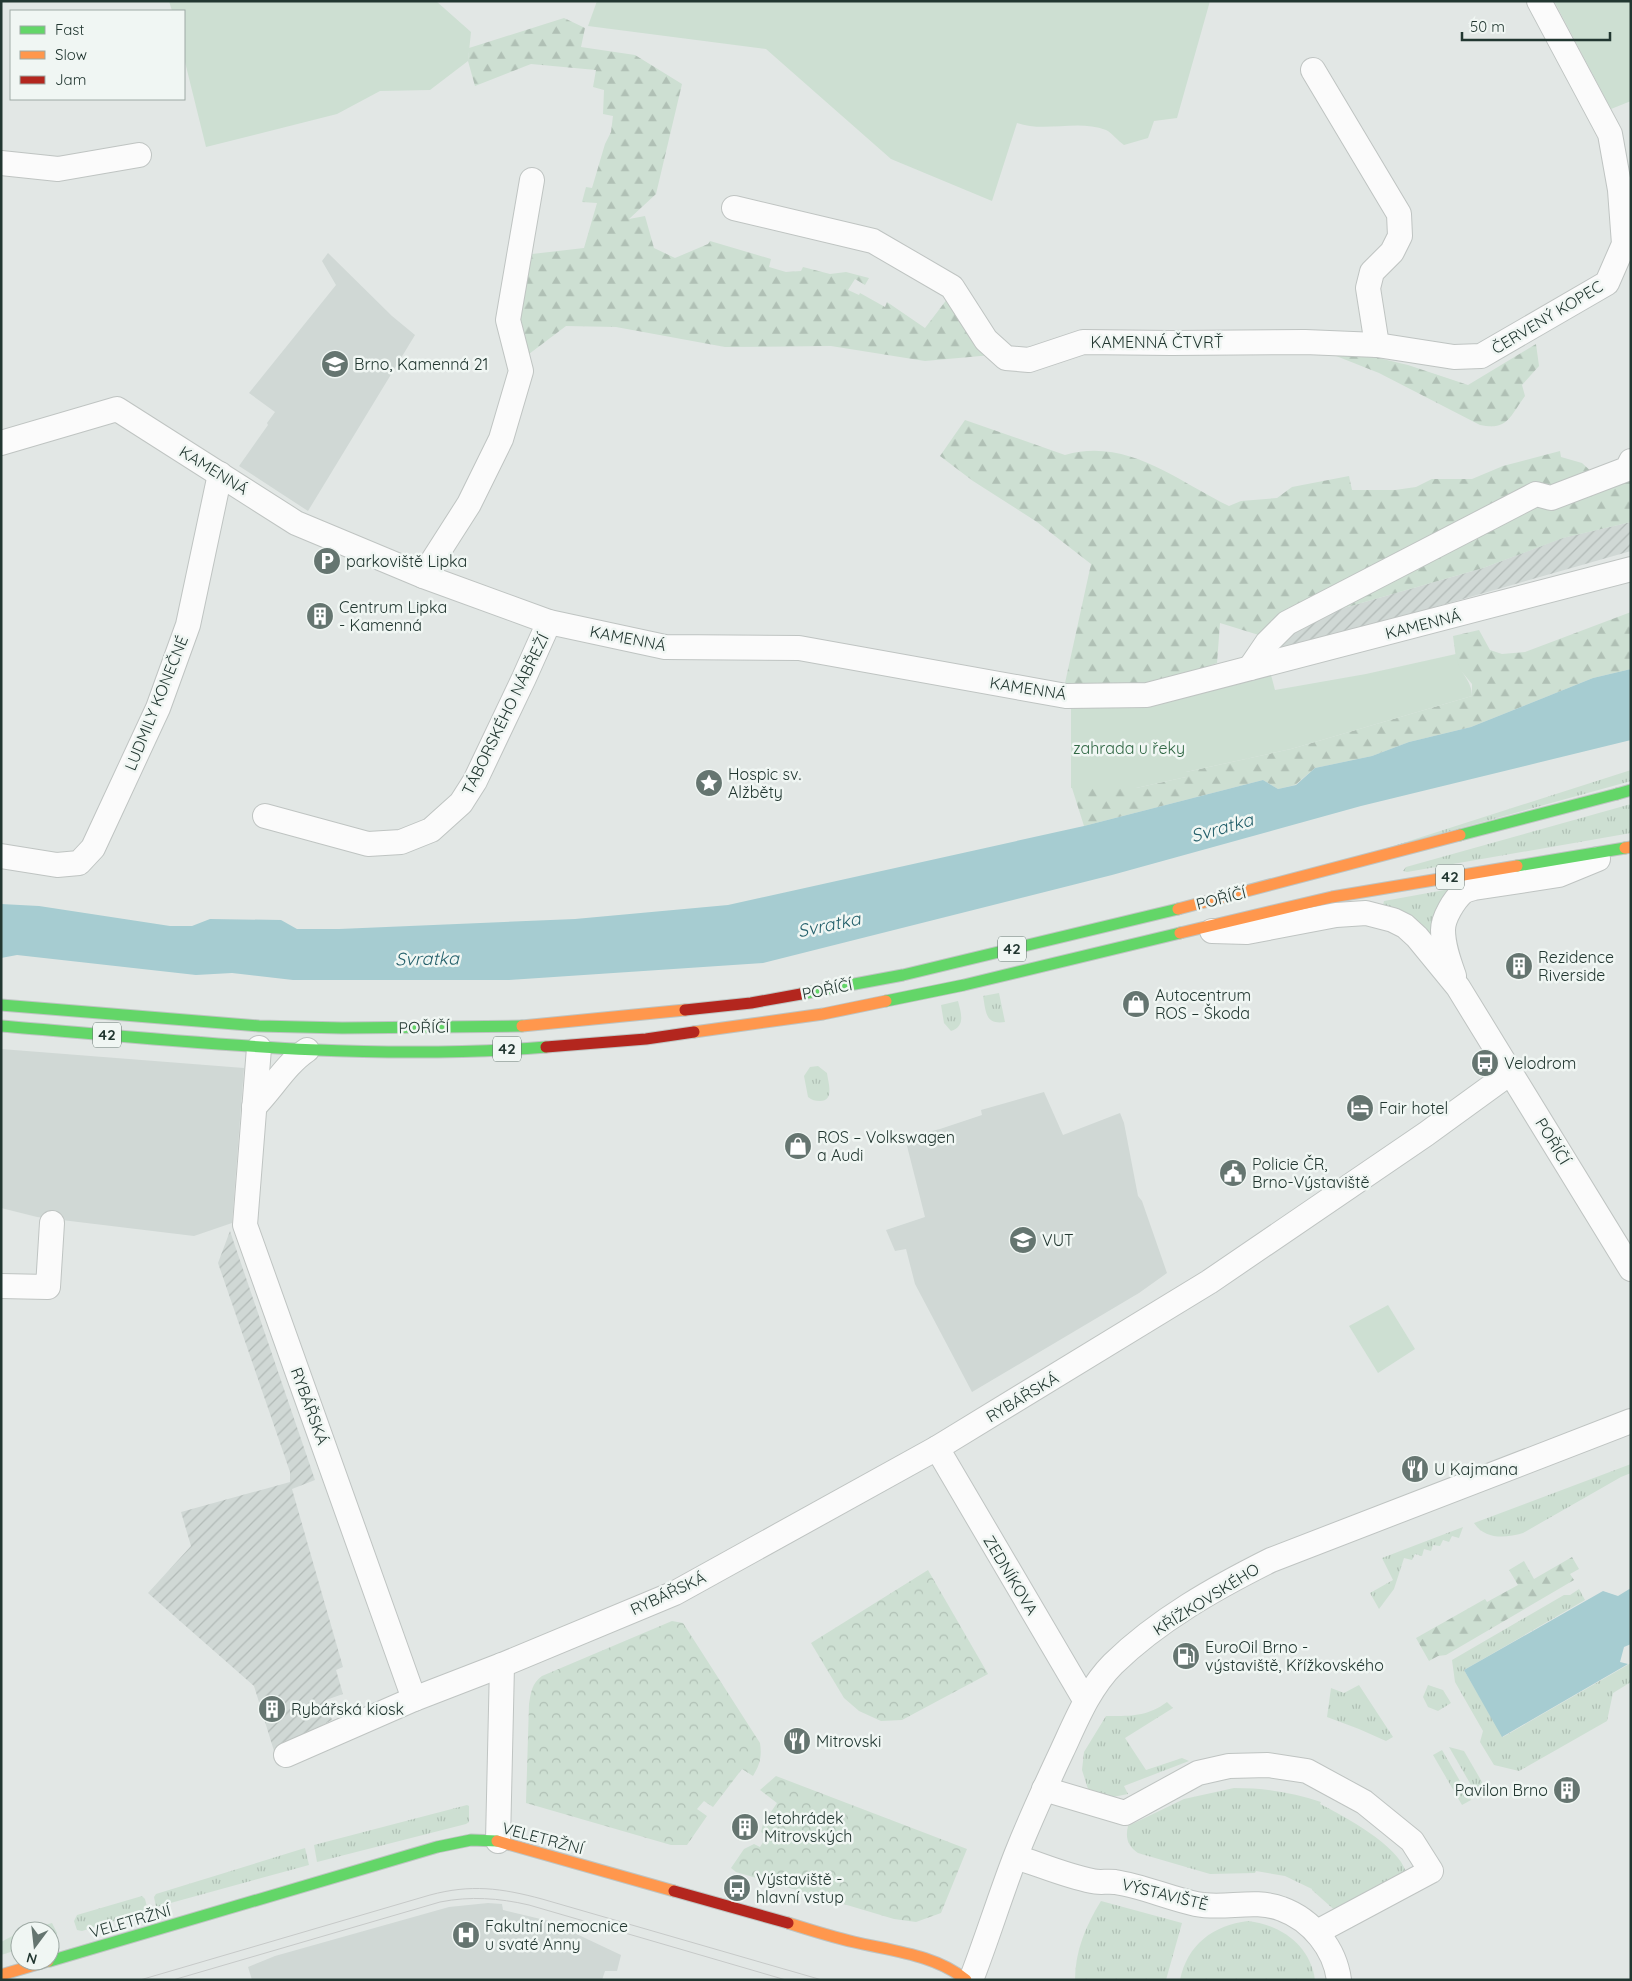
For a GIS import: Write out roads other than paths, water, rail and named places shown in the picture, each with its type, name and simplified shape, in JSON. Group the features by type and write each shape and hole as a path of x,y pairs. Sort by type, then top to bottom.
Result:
{"main road":[{"name":"POŘÍČÍ","path":"1,1005 259,1026 342,1028 537,1026 751,1004 903,975 1183,908 1631,790"},
{"name":"POŘÍČÍ","path":"1,1026 259,1048 307,1050 438,1052 537,1048 646,1040 823,1014 964,985 1332,896 1628,847"},
{"name":"VELETRŽNÍ","path":"60,1958 437,1847 472,1840 498,1841 846,1940 930,1960 954,1970 966,1980"},
{"name":"VELETRŽNÍ","path":"1,1975 15,1971"}],"street":[{"name":"ČERVENÝ KOPEC","path":"1305,342 1377,345 1454,357 1481,356 1607,283 1624,244 1620,190 1610,134 1539,1"},
{"path":"1313,70 1399,214 1400,236 1392,252 1372,272 1368,288 1377,345"},
{"path":"1,163 58,170 139,155"},
{"path":"423,576 468,504 501,439 522,371 508,320 532,180"},
{"name":"KAMENNÁ ČTVRŤ","path":"734,208 873,242 952,287 986,340 1006,358 1029,360 1083,342 1305,342"},
{"name":"KAMENNÁ","path":"1,444 117,409 296,523 423,576 549,622 665,647 800,648 1066,696 1147,695 1631,569"},
{"path":"1250,668 1267,643 1287,623 1536,494 1551,498 1627,469 1631,461"},
{"name":"LUDMILY KONEČNÉ","path":"1,856 56,865 79,863 93,848 158,708 188,625 220,474"},
{"name":"TÁBORSKÉHO NÁBŘEŽÍ","path":"265,816 368,844 401,842 431,830 462,803 475,781 549,622"},
{"name":"POŘÍČÍ","path":"1458,988 1447,956 1443,929 1446,917 1464,892 1474,888 1560,875 1628,847"},
{"name":"POŘÍČÍ","path":"1193,930 1247,932 1336,915 1366,913 1393,920 1405,926 1417,937 1458,988 1631,1269"},
{"name":"RYBÁŘSKÁ","path":"259,1048 245,1225 414,1699"},
{"path":"254,1108 296,1057 307,1050"},
{"name":"RYBÁŘSKÁ","path":"286,1755 414,1699 675,1594 937,1448 1209,1282 1426,1134 1510,1073"},
{"path":"1,1286 48,1287 52,1223"},
{"name":"KŘÍŽKOVSKÉHO","path":"972,1980 1016,1857 1044,1789 1085,1700 1112,1664 1187,1607 1230,1580 1271,1560 1631,1421"},
{"name":"ZEDNÍKOVA","path":"937,1448 1085,1700"},
{"path":"498,1841 502,1665"},
{"path":"1044,1789 1125,1813 1198,1773 1229,1766 1268,1765 1307,1771 1364,1802 1412,1840 1431,1871 1317,1932"},
{"name":"VÝSTAVIŠTĚ","path":"1016,1857 1093,1881 1114,1882 1196,1904 1215,1906 1238,1903 1268,1905 1283,1909 1300,1918 1317,1932 1332,1956 1339,1980"}],"water":[{"name":"Svratka","path":"1631,669 1631,740 1361,806 1112,875 763,963 509,980 293,980 232,973 196,975 17,955 1,958 1,904 39,906 170,926 192,926 210,919 281,920 297,929 339,929 575,919 728,905 1084,826 1263,780 1278,789 1296,785 1315,768 1372,756 1409,742 1471,727 1593,678"},
{"path":"1631,1588 1631,1644 1624,1647 1620,1662 1628,1664 1502,1737 1464,1670 1603,1591 1618,1596"}],"tram line":[{"path":"140,1980 430,1895 459,1889 499,1890 542,1899 822,1980"},
{"path":"173,1980 440,1902 473,1898 496,1899 529,1905 786,1980"}],"place":[{"name":"Brno, Kamenná 21","path":"335,364"},
{"name":"parkoviště Lipka","path":"327,561"},
{"name":"Centrum Lipka - Kamenná","path":"320,616"},
{"name":"Hospic sv. Alžběty","path":"709,783"},
{"name":"Rezidence Riverside","path":"1519,966"},
{"name":"Autocentrum ROS – Škoda","path":"1136,1004"},
{"name":"Velodrom","path":"1485,1063"},
{"name":"Fair hotel","path":"1360,1108"},
{"name":"ROS – Volkswagen a Audi","path":"798,1146"},
{"name":"Policie ČR, Brno-Výstaviště","path":"1233,1173"},
{"name":"VUT","path":"1023,1240"},
{"name":"U Kajmana","path":"1415,1469"},
{"name":"EuroOil Brno - výstaviště, Křížkovského","path":"1186,1656"},
{"name":"Rybářská kiosk","path":"272,1709"},
{"name":"Mitrovski","path":"797,1741"},
{"name":"Pavilon Brno","path":"1567,1790"},
{"name":"letohrádek Mitrovských","path":"745,1827"},
{"name":"Výstaviště - hlavní vstup","path":"737,1888"},
{"name":"Fakultní nemocnice u svaté Anny","path":"466,1935"}],"park label":[{"name":"zahrada u řeky","path":"1129,748"}]}
